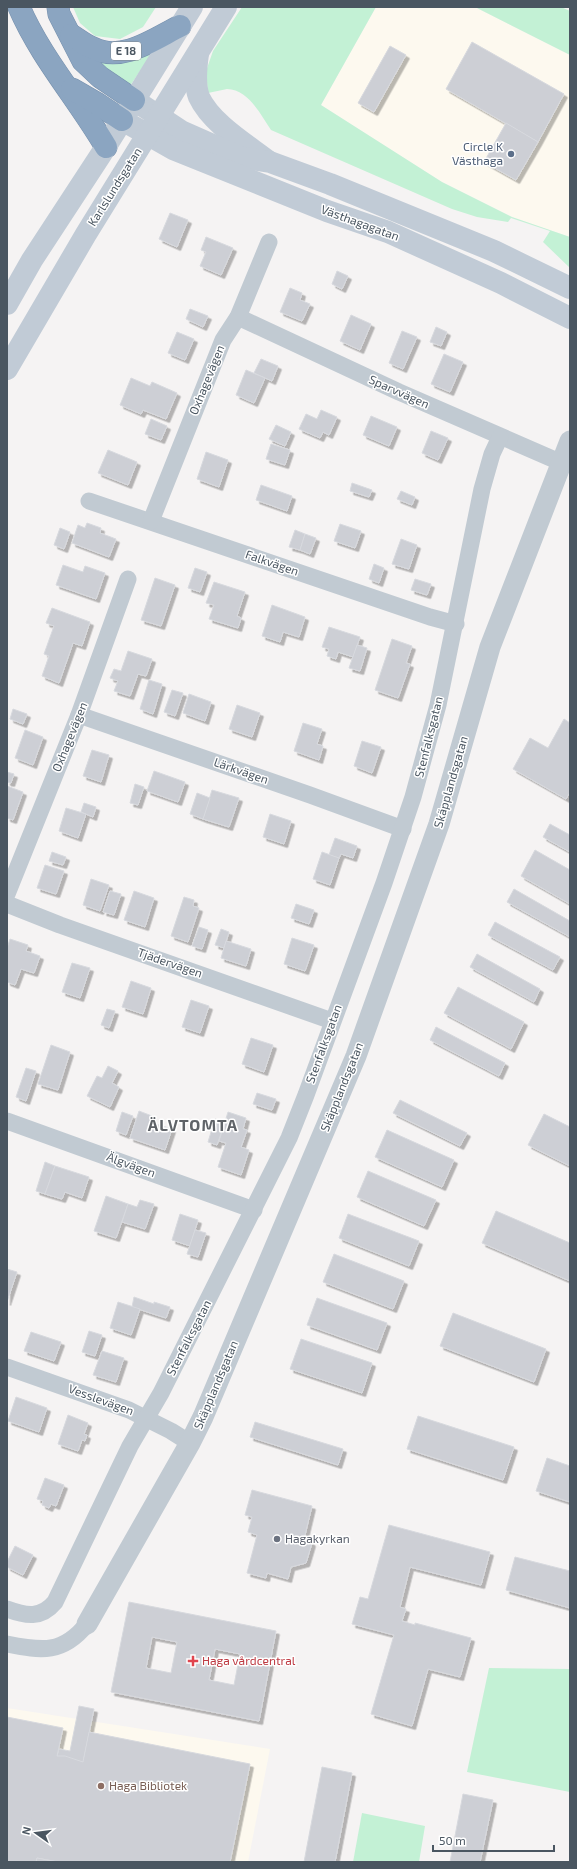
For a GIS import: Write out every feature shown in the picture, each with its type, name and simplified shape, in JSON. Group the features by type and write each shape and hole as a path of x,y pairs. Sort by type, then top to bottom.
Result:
{"highway":[{"path":"19,7 40,49 90,120 106,147"},
{"name":"E 18","path":"58,7 59,14 83,61 100,77 134,100"},
{"name":"E 18","path":"71,35 94,49 113,54 136,49 180,26"},
{"path":"67,87 98,104 122,120"}],"main road":[{"path":"7,304 32,260 106,147 192,7"},
{"name":"Karlslundsgatan","path":"7,369 86,234 226,7"},
{"path":"199,50 196,78 200,98 216,119 270,162"},
{"name":"E 18","path":"134,100 158,116"},
{"name":"Västhagagatan","path":"158,116 181,131 240,158 270,162 330,184 494,251 570,288"},
{"name":"Västhagagatan","path":"122,120 186,154 327,211 395,235 501,283 570,318"}],"street":[{"name":"Oxhagevägen","path":"151,521 223,340 238,317 269,242"},
{"name":"Sparvvägen","path":"238,317 399,392 562,463"},
{"name":"Stenfalksgatan","path":"7,1609 22,1614 38,1614 46,1611 58,1596 130,1446 161,1393 289,1138 403,830 426,750 456,624 482,490 492,454 500,436"},
{"name":"Skäpplandsgatan","path":"7,1644 38,1650 58,1646 77,1636 88,1624 190,1443 356,1056 439,824 490,647 570,441"},
{"name":"Falkvägen","path":"89,501 430,617 456,624"},
{"name":"Oxhagevägen","path":"7,894 79,715 128,579"},
{"name":"Lärkvägen","path":"79,715 310,795 403,830"},
{"name":"Tjädervägen","path":"7,904 332,1021"},
{"name":"Älgvägen","path":"7,1121 254,1210"},
{"name":"Vesslevägen","path":"7,1367 146,1417 190,1443"}],"shaded area":[{"path":"376,7 475,7 570,55 570,237 512,217 442,182 321,105"},
{"path":"7,1708 270,1749 248,1862 7,1862"}],"green space":[{"path":"73,7 156,7 143,27 120,39 95,36 80,23"},
{"path":"242,7 376,7 321,105 442,182 512,217 570,237 570,268 543,242 550,231 511,218 508,222 477,217 452,209 271,130 248,98 235,90 227,89 208,93 206,71 213,51"},
{"path":"475,7 561,7 570,11 570,55"},
{"path":"152,53 130,86 91,59"},
{"path":"489,1668 570,1669 570,1792 467,1772"},
{"path":"362,1813 425,1826 419,1862 353,1862"}],"building":[{"path":"472,42 564,94 538,142 446,89"},
{"path":"390,46 406,55 374,112 358,103"},
{"path":"506,123 538,142 516,180 484,162"},
{"path":"170,213 188,220 177,247 159,239"},
{"path":"206,237 233,248 221,275 200,266 206,252 201,250"},
{"path":"337,271 348,276 342,289 332,284"},
{"path":"290,288 302,293 300,300 310,304 302,321 280,312"},
{"path":"190,309 208,316 203,327 186,319"},
{"path":"351,315 371,324 360,350 340,341"},
{"path":"436,327 447,332 441,346 430,342"},
{"path":"402,331 417,337 403,369 389,363"},
{"path":"177,332 194,339 185,360 168,353"},
{"path":"444,354 463,362 450,392 431,384"},
{"path":"261,359 278,366 272,381 254,373"},
{"path":"246,370 265,378 254,403 236,395"},
{"path":"131,378 150,386 152,382 177,393 166,419 143,410 141,414 120,405"},
{"path":"321,410 337,417 329,435 323,432 320,438 299,429 306,414 317,419"},
{"path":"371,416 397,427 389,446 363,435"},
{"path":"151,419 167,426 161,440 145,434"},
{"path":"276,425 291,432 285,446 269,439"},
{"path":"431,431 448,438 438,460 422,453"},
{"path":"271,444 290,450 285,465 266,459"},
{"path":"108,450 137,462 128,485 98,473"},
{"path":"206,452 228,460 219,487 197,479"},
{"path":"352,483 372,490 369,497 350,491"},
{"path":"261,485 292,496 287,511 256,500"},
{"path":"401,491 415,497 412,505 397,499"},
{"path":"87,523 101,528 100,533 116,539 109,557 72,543 78,525 85,528"},
{"path":"340,524 361,531 355,548 334,541"},
{"path":"60,528 70,532 64,549 54,545"},
{"path":"295,530 305,534 300,550 289,547"},
{"path":"305,534 316,538 310,554 300,550"},
{"path":"401,539 417,545 409,569 392,564"},
{"path":"374,564 384,568 379,583 369,579"},
{"path":"63,565 83,572 85,566 105,573 96,599 56,585"},
{"path":"195,568 207,572 200,592 188,588"},
{"path":"155,578 175,585 161,626 141,620"},
{"path":"415,579 431,584 427,595 411,590"},
{"path":"214,582 245,592 237,616 241,618 238,628 209,619 214,605 206,603"},
{"path":"272,605 305,617 299,637 283,632 280,642 262,636"},
{"path":"52,608 90,622 82,646 73,643 59,683 42,676 49,656 44,654 54,626 46,623"},
{"path":"329,627 360,637 353,657 338,652 336,659 327,656 329,649 322,647"},
{"path":"392,639 412,646 406,663 410,664 398,698 375,690"},
{"path":"357,645 367,648 360,671 349,668"},
{"path":"128,651 152,659 146,676 138,674 130,696 114,691 118,681 110,678 114,669 121,671"},
{"path":"149,680 162,684 153,714 140,709"},
{"path":"172,690 183,693 175,716 164,712"},
{"path":"189,694 211,702 205,721 183,713"},
{"path":"237,705 260,713 252,737 229,729"},
{"path":"13,709 27,714 23,724 10,719"},
{"path":"564,719 570,723 570,792 566,799 513,769 530,738 548,748"},
{"path":"303,723 322,729 317,744 323,746 319,760 294,751"},
{"path":"25,730 43,737 33,765 15,758"},
{"path":"362,741 381,747 372,773 354,766"},
{"path":"92,750 109,755 101,782 83,776"},
{"path":"154,771 185,782 178,802 147,791"},
{"path":"7,772 14,774 11,783 7,782"},
{"path":"135,784 144,787 138,805 130,803"},
{"path":"7,786 23,792 13,820 7,818"},
{"path":"212,790 239,798 229,827 203,819"},
{"path":"197,793 210,798 203,819 190,814"},
{"path":"84,803 96,807 93,817 81,812"},
{"path":"66,808 86,814 78,838 59,831"},
{"path":"270,814 291,821 284,844 263,837"},
{"path":"550,824 570,835 570,852 543,837"},
{"path":"335,838 357,846 353,858 341,854 339,858 329,855"},
{"path":"535,850 570,870 570,904 521,876"},
{"path":"52,852 66,857 63,865 49,861"},
{"path":"322,852 339,858 330,885 313,879"},
{"path":"45,865 64,871 56,894 37,888"},
{"path":"91,879 109,885 100,911 83,905"},
{"path":"514,889 570,921 570,937 507,902"},
{"path":"110,891 121,894 114,915 103,912"},
{"path":"134,891 154,898 145,927 124,920"},
{"path":"184,897 194,900 193,906 199,908 188,942 171,936"},
{"path":"296,904 314,910 309,924 291,918"},
{"path":"495,922 560,957 553,970 488,935"},
{"path":"199,927 208,930 202,949 192,946"},
{"path":"221,929 229,932 224,948 215,945"},
{"path":"292,938 314,945 305,971 284,964"},
{"path":"10,939 28,945 26,951 40,956 34,973 21,969 15,985 7,982 7,948"},
{"path":"226,941 251,949 246,966 221,958"},
{"path":"477,954 540,989 534,1002 470,967"},
{"path":"72,963 90,968 80,998 62,992"},
{"path":"131,981 151,988 143,1014 122,1007"},
{"path":"458,987 524,1022 511,1049 444,1013"},
{"path":"191,1000 209,1006 200,1033 182,1027"},
{"path":"107,1009 115,1011 109,1028 101,1025"},
{"path":"436,1027 505,1063 499,1076 430,1040"},
{"path":"251,1038 273,1045 264,1072 242,1064"},
{"path":"51,1045 70,1052 58,1090 38,1084"},
{"path":"108,1066 118,1071 112,1083 119,1087 110,1107 87,1096 97,1076 102,1078"},
{"path":"26,1068 36,1071 26,1101 16,1097"},
{"path":"257,1093 276,1099 272,1110 253,1104"},
{"path":"400,1100 467,1133 460,1146 393,1113"},
{"path":"139,1111 152,1116 150,1122 172,1129 165,1150 130,1138"},
{"path":"122,1112 133,1116 126,1135 116,1131"},
{"path":"228,1112 246,1118 243,1129 247,1130 241,1147 249,1150 241,1175 218,1167 226,1143 219,1141"},
{"path":"544,1114 570,1127 570,1166 528,1145"},
{"path":"215,1119 225,1122 217,1145 208,1142"},
{"path":"387,1130 454,1160 442,1187 375,1157"},
{"path":"45,1162 55,1166 45,1194 36,1191"},
{"path":"55,1166 89,1177 82,1198 65,1192 62,1199 45,1194"},
{"path":"368,1171 436,1200 424,1226 357,1197"},
{"path":"106,1196 128,1204 116,1238 94,1231"},
{"path":"140,1200 154,1204 145,1229 122,1222 128,1204 137,1207"},
{"path":"496,1211 570,1243 570,1281 482,1243"},
{"path":"180,1214 198,1220 190,1246 172,1240"},
{"path":"348,1214 419,1241 409,1266 339,1238"},
{"path":"195,1230 206,1233 198,1257 187,1254"},
{"path":"334,1254 404,1281 393,1309 323,1282"},
{"path":"7,1269 17,1272 7,1302"},
{"path":"134,1297 154,1304 154,1302 170,1307 166,1318 132,1307"},
{"path":"317,1298 387,1323 377,1350 307,1325"},
{"path":"118,1302 140,1309 131,1335 110,1328"},
{"path":"453,1313 546,1349 534,1382 440,1346"},
{"path":"89,1331 102,1335 95,1356 82,1352"},
{"path":"31,1332 61,1342 54,1361 24,1351"},
{"path":"301,1339 372,1363 362,1393 290,1369"},
{"path":"102,1351 124,1358 116,1382 93,1375"},
{"path":"16,1397 47,1408 39,1432 8,1421"},
{"path":"68,1415 88,1423 84,1434 87,1435 85,1441 82,1440 78,1451 58,1444"},
{"path":"418,1416 514,1447 503,1480 407,1449"},
{"path":"255,1422 343,1449 338,1465 250,1437"},
{"path":"547,1458 570,1466 570,1502 536,1491"},
{"path":"45,1478 64,1485 56,1506 51,1504 49,1508 42,1505 43,1501 37,1499"},
{"path":"252,1490 312,1506 305,1535 312,1543 306,1563 291,1567 288,1579 267,1573 266,1578 247,1573 257,1535 248,1532 252,1517 245,1515"},
{"path":"389,1525 490,1552 481,1585 410,1567 400,1607 406,1609 402,1621 471,1638 460,1677 428,1669 412,1726 371,1714 394,1635 352,1624 360,1597 368,1599"},
{"path":"15,1546 33,1555 23,1575 7,1567 7,1562"},
{"path":"515,1557 570,1571 570,1608 506,1590"},
{"name":"Haga vårdcentral","path":"129,1602 276,1631 259,1721 111,1692","holes":["152,1637 177,1642 171,1673 146,1668","215,1649 240,1654 234,1685 209,1680"]},
{"path":"79,1706 94,1709 83,1762 57,1756 59,1749 70,1751"},
{"path":"7,1717 63,1728 57,1756 65,1756 83,1762 89,1732 250,1764 230,1862 58,1862 37,1858 36,1862 7,1862"},
{"path":"322,1767 352,1773 335,1862 304,1862"},
{"path":"463,1794 493,1800 480,1862 450,1862"},
{"path":"37,1858 58,1862 36,1862"}],"place":[{"name":"Circle K Västhaga","path":"511,154"},
{"name":"Hagakyrkan","path":"277,1539"},
{"name":"Haga vårdcentral","path":"193,1661"},
{"name":"Haga Bibliotek","path":"101,1786"}],"district":[{"name":"ÄLVTOMTA","path":"193,1125"}]}
